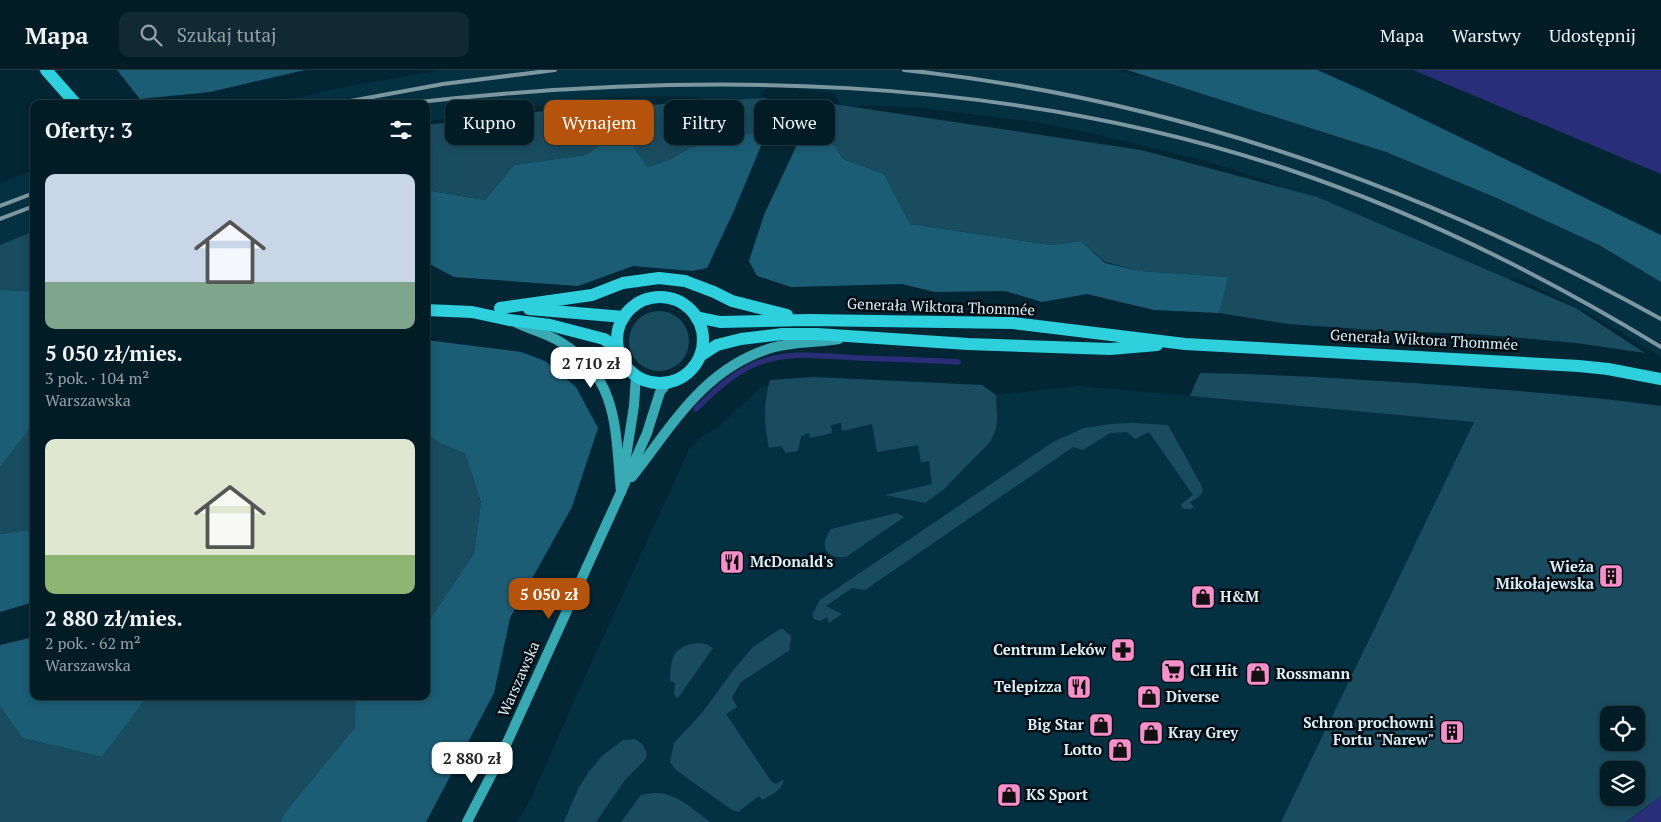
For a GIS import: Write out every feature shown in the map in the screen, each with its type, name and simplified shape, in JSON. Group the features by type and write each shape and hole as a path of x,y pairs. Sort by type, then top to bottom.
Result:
{"main road":[{"path":"46,70 72,100"},
{"path":"472,312 592,295 623,283 659,278 685,281 714,292 732,302 809,320"},
{"path":"663,297 684,305 696,317 702,334 702,345 700,356 695,366 687,374 667,382 656,383 646,381 636,376 621,360 617,338 619,327 631,308 640,302 663,297"},
{"path":"500,308 624,317"},
{"path":"430,310 472,312 509,320 550,325 604,339 618,349"},
{"name":"Generała Wiktora Thommée","path":"696,317 720,322 809,320 1013,323 1185,344 1547,363 1608,369 1661,379"},
{"path":"509,320 561,342 583,358 602,382 613,413 621,492"},
{"name":"Generała Wiktora Thommée","path":"700,356 717,345 741,339 782,334 817,334 968,344 1110,349 1185,344"},
{"path":"621,492 662,439 674,420 696,394 717,376 744,359 772,348 851,336"},
{"name":"Warszawska","path":"621,492 634,406 636,376"},
{"name":"Warszawska","path":"467,822 504,749 621,492 647,433 660,392 667,382"}],"shaded area":[{"path":"117,70 305,70 210,92 140,99"},
{"path":"442,70 1115,70 1162,81 1386,152 1492,196 1599,245 1661,282 1661,357 1589,313 1519,279 1506,279 1254,176 1198,159 1035,122 922,108 864,105 842,107 833,92 776,87 765,89 760,95 759,100 754,100 754,107 744,106 744,100 710,100 692,97 635,96 544,100 544,104 534,106 534,100 445,100 445,119 430,121 430,100 287,100 350,86"},
{"path":"1127,70 1317,70 1367,92 1661,235 1661,282 1599,245 1492,196 1386,152"},
{"path":"1413,70 1661,70 1661,174"},
{"path":"764,98 771,100 754,100 754,132 744,135 744,100 730,100"},
{"path":"654,104 664,104 664,145 701,145 689,148 669,160 648,167 633,146 628,145 654,145"},
{"path":"835,104 1141,150 1317,197 1576,308 1645,353 1576,343 1475,334 1387,331 1288,324 1219,313 1227,277 1141,271 1105,262 1081,241 1051,245 910,224 884,174 843,159 834,145"},
{"path":"544,111 544,145 602,145 585,155 514,165 485,200 430,191 430,125 445,123 445,145 534,145 534,112"},
{"path":"754,132 754,145 761,145 733,213 707,268 692,271 633,266 578,286 454,277 430,264 430,191 485,200 514,165 585,155 601,145 633,146 648,167 669,160 689,148 701,145 744,145 744,135"},
{"path":"797,145 834,145 843,159 884,174 910,224 1051,245 1081,241 1105,263 1141,271 1228,277 1219,313 1154,310 1087,294 1042,302 1005,291 935,292 902,284 791,287 757,276 749,261 764,215"},
{"path":"30,172 30,233 0,245 0,183"},
{"path":"30,233 30,291 0,290 0,245"},
{"path":"0,290 30,291 30,427 0,467"},
{"path":"659,311 676,316 684,324 689,341 684,358 676,366 659,371 642,366 634,358 629,341 634,324 642,316"},
{"path":"430,341 521,352 545,361 576,387 598,428 572,507 510,618 494,693 426,822 280,822 283,815 355,728 356,700 430,700 430,619 474,553 481,503 465,453 440,443 430,437"},
{"path":"1200,373 1314,377 1427,384 1573,396 1661,406 1661,796 1626,822 1281,822 1474,422 1190,396"},
{"path":"815,377 982,385 996,395 996,428 991,441 943,490 925,503 885,495 932,484 929,461 921,462 918,445 877,452 872,424 842,431 841,423 831,425 832,433 810,438 809,433 801,436 798,451 786,453 781,446 769,448 765,414 770,380"},
{"path":"791,379 982,385 996,395 1079,386 1474,422 1281,822 517,822 530,801 689,450 702,436 717,428 760,388"},
{"path":"1132,423 1168,425 1203,491 1199,497 1190,502 1194,507 1183,509 1181,504 1193,495 1149,432 1135,439 1127,432 1110,433 1083,450 1073,447 865,590 852,588 826,606 842,614 829,623 827,617 820,621 814,619 812,615 820,600 1053,442 1084,428"},
{"path":"30,424 30,532 27,530 0,534 0,463"},
{"path":"430,437 440,443 465,452 481,504 474,553 430,619"},
{"path":"897,513 904,517 846,557 833,556 826,550 825,541 831,529"},
{"path":"27,530 30,532 30,603 0,612 0,534"},
{"path":"780,629 783,629 791,636 790,650 741,682 732,697 737,707 726,714 771,781 776,784 784,779 781,787 776,792 762,800 759,796 738,812 732,810 676,770 670,762 674,743 702,713 753,647"},
{"path":"30,638 30,700 145,700 102,757 22,738 0,706 0,645"},
{"path":"697,643 706,644 713,648 678,698 674,695 675,683 670,681 672,660 682,647"},
{"path":"145,700 356,700 356,728 283,815 280,822 0,822 0,706 22,738 102,757"},
{"path":"635,739 643,745 647,754 645,760 625,780 596,822 564,822 578,789 602,756 623,740"},
{"path":"654,793 670,795 691,807 710,822 621,822 641,795"},
{"path":"1661,796 1661,822 1627,822"}],"waterway":[{"path":"696,409 737,374 753,365 779,357 819,355 958,362"}],"railway":[{"path":"356,100 443,84 555,70"},
{"path":"904,70 1004,83 1103,102 1200,127 1295,156 1389,190 1481,229 1572,272 1661,319"},
{"path":"430,101 512,93 624,86 736,85 848,88 959,98 1070,114 1179,138 1287,169 1336,186 1384,205 1479,248 1571,295 1661,347"},
{"path":"0,206 30,195"},
{"path":"0,219 30,208"}],"place":[{"name":"McDonald's","path":"732,562"},
{"name":"Wieża Mikołajewska","path":"1611,576"},
{"name":"H&M","path":"1203,597"},
{"name":"Centrum Leków","path":"1123,650"},
{"name":"CH Hit","path":"1173,671"},
{"name":"Rossmann","path":"1258,674"},
{"name":"Telepizza","path":"1079,687"},
{"name":"Diverse","path":"1149,697"},
{"name":"Big Star","path":"1101,725"},
{"name":"Schron prochowni Fortu \"Narew\"","path":"1452,732"},
{"name":"Kray Grey","path":"1151,733"},
{"name":"Lotto","path":"1120,750"},
{"name":"KS Sport","path":"1009,795"}]}
